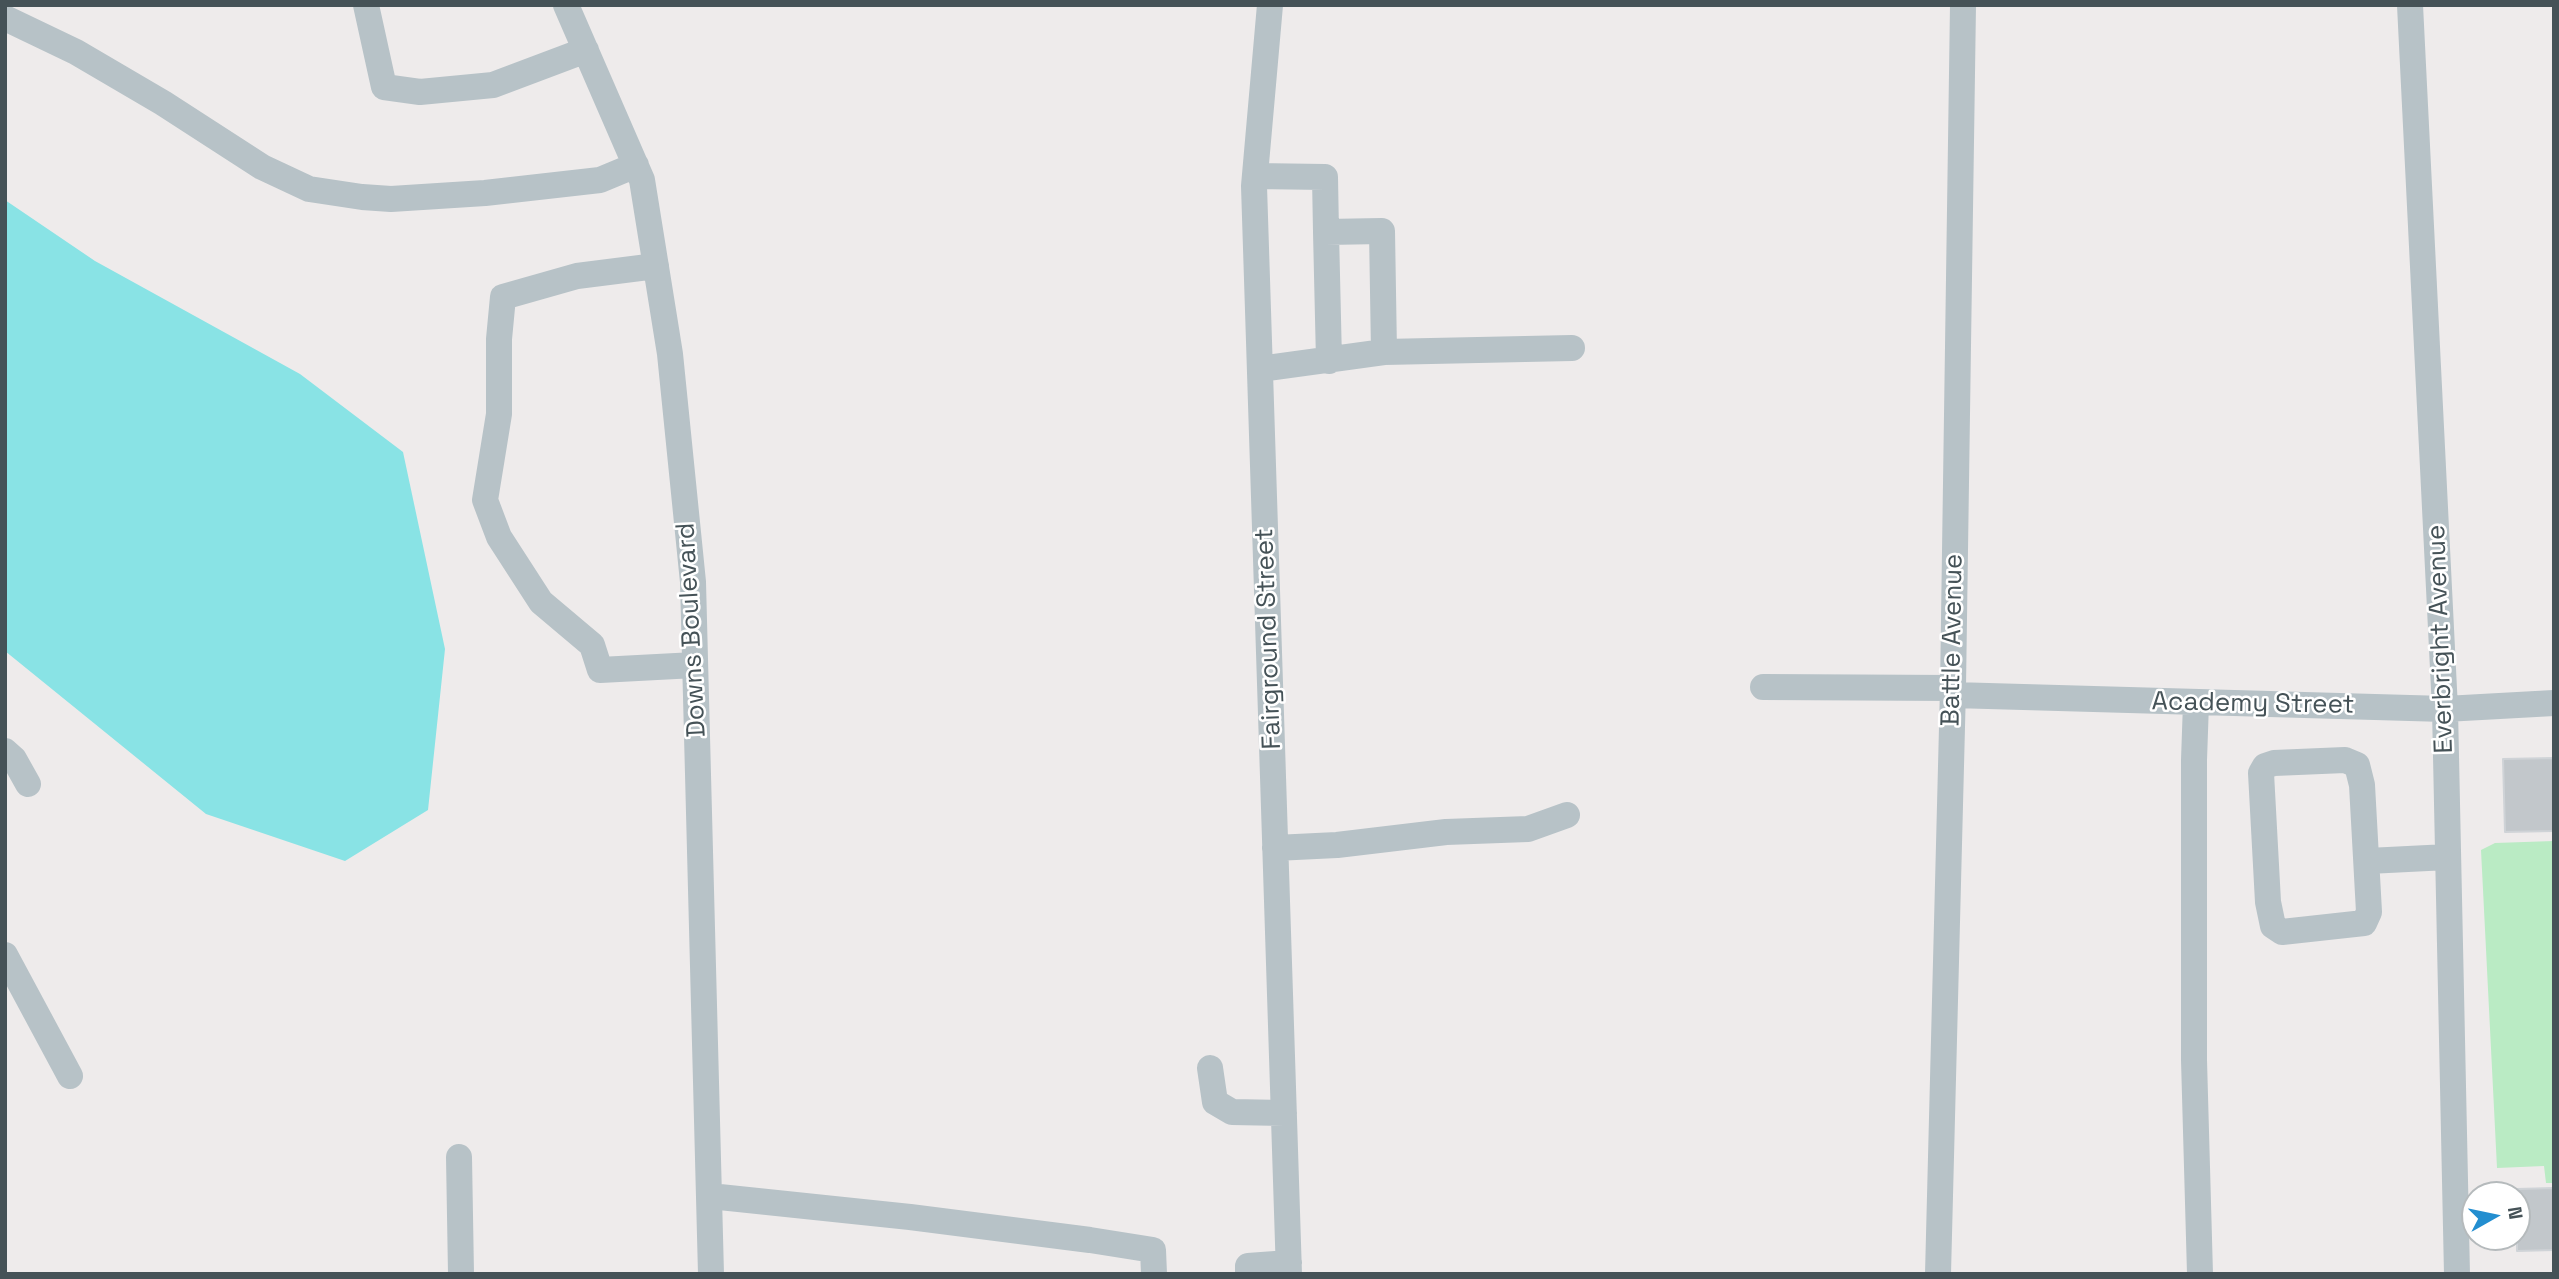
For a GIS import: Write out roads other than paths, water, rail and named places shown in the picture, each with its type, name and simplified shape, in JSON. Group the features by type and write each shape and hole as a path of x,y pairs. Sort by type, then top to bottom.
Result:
{"street":[{"path":"366,5 384,87 420,92 493,85 586,50"},
{"name":"Downs Boulevard","path":"566,5 642,180 670,354 693,582 711,1274"},
{"name":"Fairground Street","path":"1270,5 1255,176 1289,1268"},
{"name":"Battle Avenue","path":"1938,1274 1953,691 1963,5"},
{"name":"Everbright Avenue","path":"2410,5 2445,709 2457,1274"},
{"path":"5,18 76,52 163,103 262,167 309,189 391,200 461,195 600,180 636,165"},
{"path":"1255,176 1325,177 1329,361"},
{"path":"1326,232 1382,231 1384,352"},
{"path":"656,266 578,276 503,298 499,339 499,414 485,500 499,537 541,602 592,645 600,670 695,665"},
{"path":"1260,369 1329,361 1351,354 1572,348"},
{"name":"Academy Street","path":"1763,687 1953,691 2196,703 2445,709 2554,703"},
{"path":"2196,703 2193,760 2194,1060 2200,1274"},
{"path":"5,751 14,759 27,784"},
{"path":"2345,760 2357,765 2362,785 2368,861 2369,912 2364,923 2282,932 2273,926 2268,902 2260,773 2265,766 2274,763 2345,760"},
{"path":"1275,848 1337,845 1446,832 1528,829 1567,815"},
{"path":"2368,861 2448,857"},
{"path":"5,955 70,1076"},
{"path":"1210,1068 1215,1102 1232,1112 1284,1113"},
{"path":"459,1157 461,1274"},
{"path":"710,1196 911,1217 1153,1250 1154,1274"},
{"path":"1248,1274 1248,1266 1289,1268"}],"water":[{"path":"5,200 95,261 300,374 403,452 445,649 428,810 345,861 206,814 5,651"}]}
